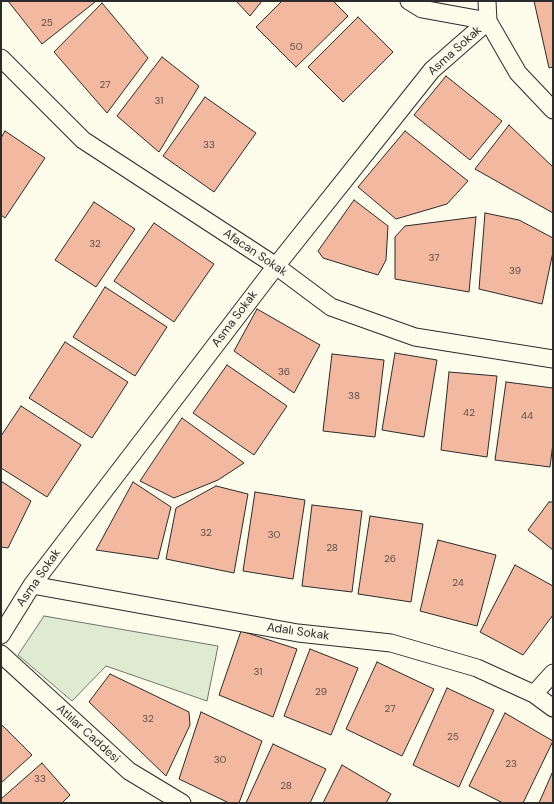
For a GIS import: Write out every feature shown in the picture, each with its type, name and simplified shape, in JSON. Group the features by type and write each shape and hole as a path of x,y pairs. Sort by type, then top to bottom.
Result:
{"street":[{"path":"409,1 422,9 488,21"},
{"path":"487,1 488,21 518,73 553,110"},
{"name":"Asma Sokak","path":"1,635 32,585 276,266 432,70 488,21"},
{"name":"Afacan Sokak","path":"1,58 83,140 276,266 331,307 415,337 553,359"},
{"name":"Adalı Sokak","path":"32,585 298,633 391,643 477,668 534,694 553,708"},
{"name":"Atlılar Caddesi","path":"1,654 129,772 182,803"},
{"path":"534,694 553,673"}],"green space":[{"path":"44,616 218,646 207,701 106,666 72,701 18,655"}],"building":[{"path":"8,1 94,1 95,2 42,44"},
{"path":"236,1 262,1 250,16"},
{"path":"282,1 333,1 348,16 296,67 256,27"},
{"path":"534,1 553,1 553,67 549,68"},
{"path":"102,3 148,58 107,113 54,52"},
{"path":"358,17 393,52 343,102 308,67"},
{"path":"162,57 199,86 159,152 117,116"},
{"path":"446,76 502,121 470,160 414,115"},
{"path":"205,97 256,133 214,192 163,156"},
{"path":"509,125 553,167 553,213 475,169"},
{"path":"5,131 45,158 5,218 1,215 1,138"},
{"path":"405,131 468,181 447,204 396,219 358,187"},
{"path":"354,200 388,226 386,260 378,275 323,258 318,251"},
{"path":"94,202 135,229 96,287 55,260"},
{"path":"485,213 519,220 553,238 553,252 542,304 479,289"},
{"path":"476,217 469,292 395,279 395,237 405,226"},
{"path":"154,223 214,264 174,322 114,281"},
{"path":"105,287 167,327 135,376 73,337"},
{"path":"257,309 320,345 294,393 234,351"},
{"path":"65,342 128,382 92,438 29,398"},
{"path":"395,353 437,360 424,437 382,430"},
{"path":"332,354 384,360 375,437 323,431"},
{"path":"227,365 287,406 254,455 193,413"},
{"path":"449,372 497,376 487,457 441,450"},
{"path":"506,382 553,388 553,443 550,467 495,460"},
{"path":"21,406 81,445 47,497 1,468 1,436"},
{"path":"182,418 244,463 218,480 174,498 140,481"},
{"path":"1,481 31,501 8,548 1,547"},
{"path":"133,482 171,507 158,559 96,550"},
{"path":"216,486 248,494 234,573 166,559 176,508"},
{"path":"255,492 305,500 293,579 243,571"},
{"path":"549,502 553,502 553,550 528,530"},
{"path":"312,505 362,511 352,592 302,586"},
{"path":"370,516 423,524 411,602 358,594"},
{"path":"438,540 496,555 477,626 420,611"},
{"path":"515,565 553,586 553,615 523,655 480,632"},
{"path":"241,631 297,649 273,717 219,695"},
{"path":"310,649 358,668 331,735 284,716"},
{"path":"377,662 434,689 402,756 346,729"},
{"path":"110,674 189,712 190,725 166,776 89,702"},
{"path":"447,688 494,710 459,787 413,765"},
{"path":"201,712 262,741 239,803 229,803 179,779"},
{"path":"505,713 553,741 523,803 503,803 469,786"},
{"path":"1,724 32,755 1,783"},
{"path":"273,744 326,769 310,803 246,803"},
{"path":"42,763 70,795 62,803 1,803 1,799"},
{"path":"342,765 391,794 386,803 323,803"},
{"path":"553,771 553,803 539,803"}]}
